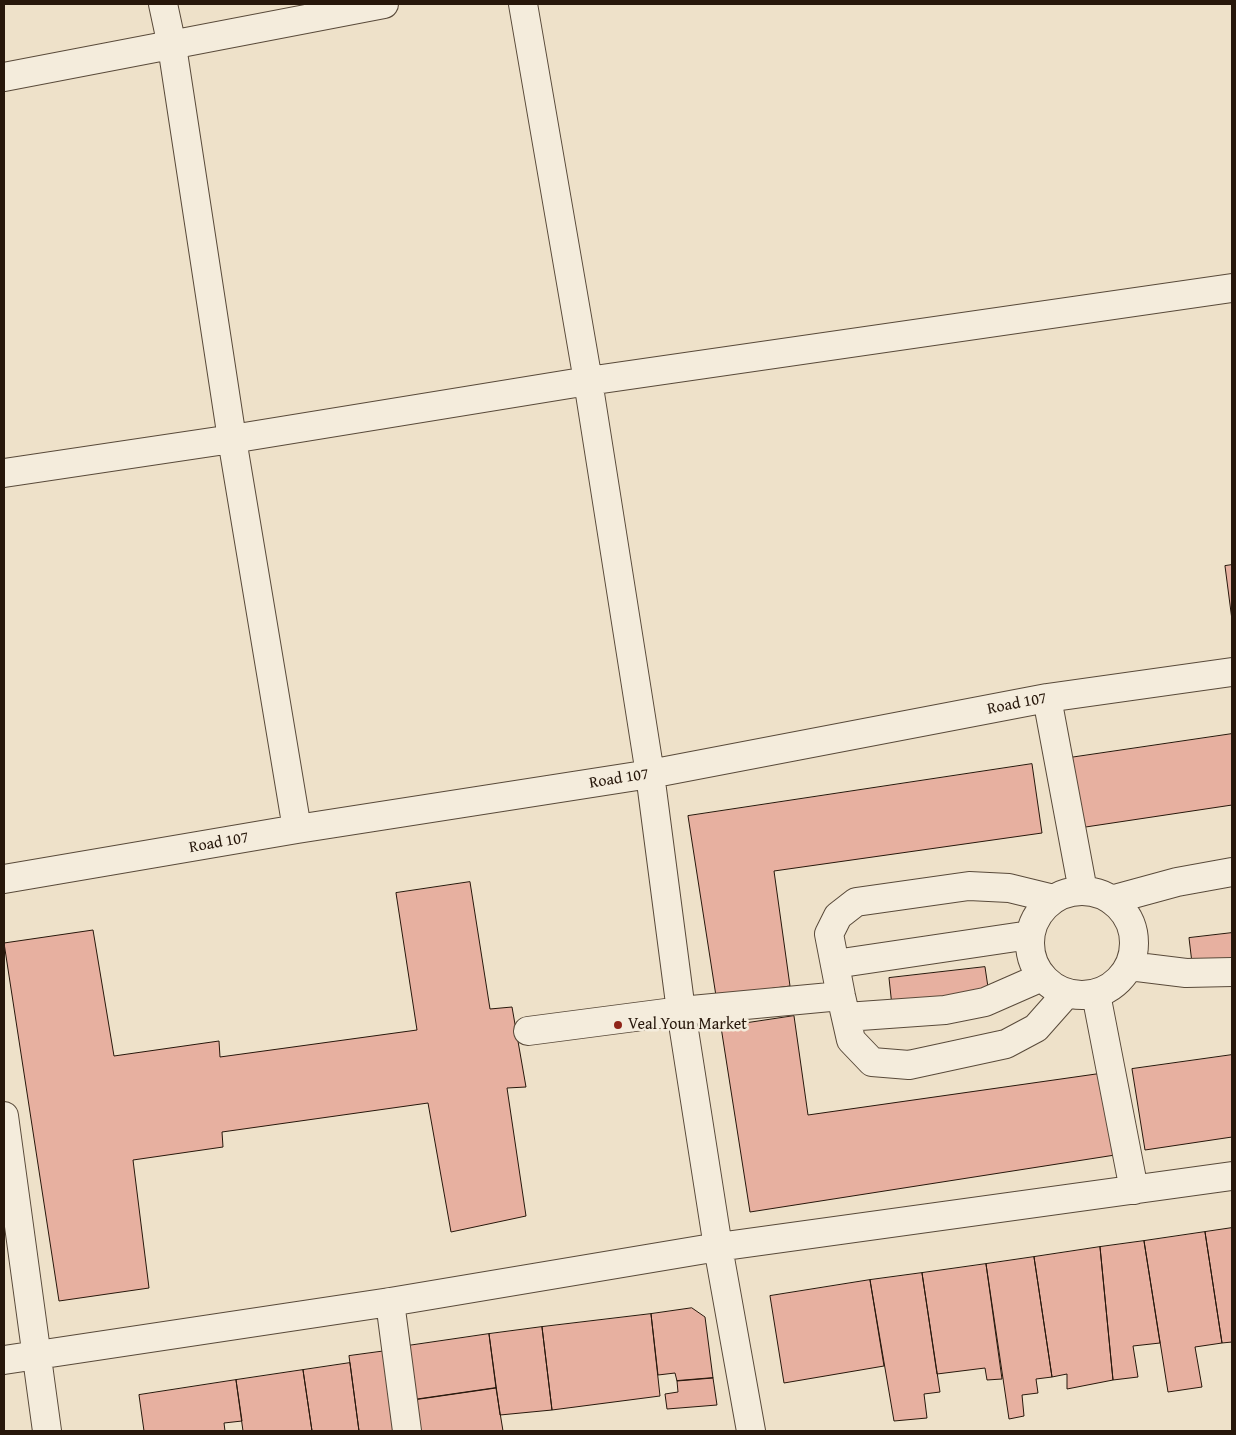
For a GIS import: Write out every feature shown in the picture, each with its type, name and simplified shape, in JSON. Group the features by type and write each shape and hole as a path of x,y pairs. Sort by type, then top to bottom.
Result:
{"street":[{"path":"163,4 172,46 232,439 297,829"},
{"path":"4,78 384,4"},
{"path":"523,4 588,381 650,774 681,1011 718,1247 751,1431"},
{"path":"4,473 232,439 588,381 1232,288"},
{"name":"Road 107","path":"4,879 297,829 650,774 1047,698 1232,672"},
{"path":"1047,698 1083,891"},
{"path":"1111,900 1177,882 1232,872"},
{"path":"1054,899 1009,888 968,886 856,902 838,916 829,934 851,1040 872,1062 908,1065 1006,1044 1036,1028 1067,993"},
{"path":"1083,891 1111,900 1122,910 1132,930 1134,952 1129,966 1121,978 1110,988 1096,994 1081,996 1053,987 1042,977 1032,957 1030,935 1034,921 1054,899 1068,893 1083,891"},
{"path":"835,964 1030,935"},
{"path":"1129,966 1186,973 1232,972"},
{"path":"528,1032 681,1011 843,1006 945,1010 985,1002 1042,977"},
{"path":"1096,994 1134,1190"},
{"path":"4,1116 47,1431"},
{"path":"4,1360 390,1302 718,1247 1232,1176"},
{"path":"390,1302 407,1431"}],"building":[{"path":"1232,565 1232,620 1225,566"},
{"path":"1232,734 1232,805 1079,828 1069,758"},
{"path":"1032,764 1042,833 774,871 790,986 716,996 688,816"},
{"path":"470,882 490,1009 512,1007 526,1087 507,1088 526,1216 451,1232 428,1103 222,1132 223,1147 133,1160 149,1288 59,1301 4,943 93,930 114,1056 219,1041 220,1057 417,1030 396,893"},
{"path":"1232,933 1232,959 1192,963 1189,938"},
{"path":"985,967 989,994 892,1006 889,978"},
{"path":"794,1016 808,1115 1103,1073 1115,1155 750,1212 721,1027"},
{"path":"1232,1055 1232,1137 1145,1150 1132,1069"},
{"path":"1232,1228 1232,1342 1222,1343 1205,1232"},
{"path":"1205,1232 1222,1343 1195,1347 1202,1387 1168,1392 1144,1241"},
{"path":"1144,1241 1160,1343 1133,1346 1138,1377 1113,1380 1100,1247"},
{"path":"1100,1247 1113,1380 1067,1389 1067,1374 1052,1377 1034,1257"},
{"path":"1034,1257 1052,1377 1036,1379 1038,1393 1022,1395 1024,1416 1009,1419 986,1264"},
{"path":"986,1264 1002,1379 987,1380 985,1368 937,1374 922,1273"},
{"path":"922,1273 940,1392 924,1394 927,1418 894,1421 870,1280"},
{"path":"870,1280 884,1366 784,1383 770,1296"},
{"path":"692,1308 705,1317 713,1378 677,1381 675,1373 658,1375 651,1314"},
{"path":"651,1314 660,1396 552,1410 542,1327"},
{"path":"542,1327 552,1410 500,1415 489,1334"},
{"path":"489,1334 496,1388 413,1400 407,1346"},
{"path":"386,1351 396,1431 359,1431 349,1356"},
{"path":"350,1363 359,1431 312,1431 303,1370"},
{"path":"303,1370 312,1431 243,1431 236,1380"},
{"path":"713,1378 717,1405 667,1409 665,1394 678,1392 677,1381"},
{"path":"236,1380 242,1421 224,1423 225,1431 144,1431 139,1395"},
{"path":"496,1388 503,1431 417,1431 413,1400"}],"place":[{"name":"Veal Youn Market","path":"618,1025"}]}
